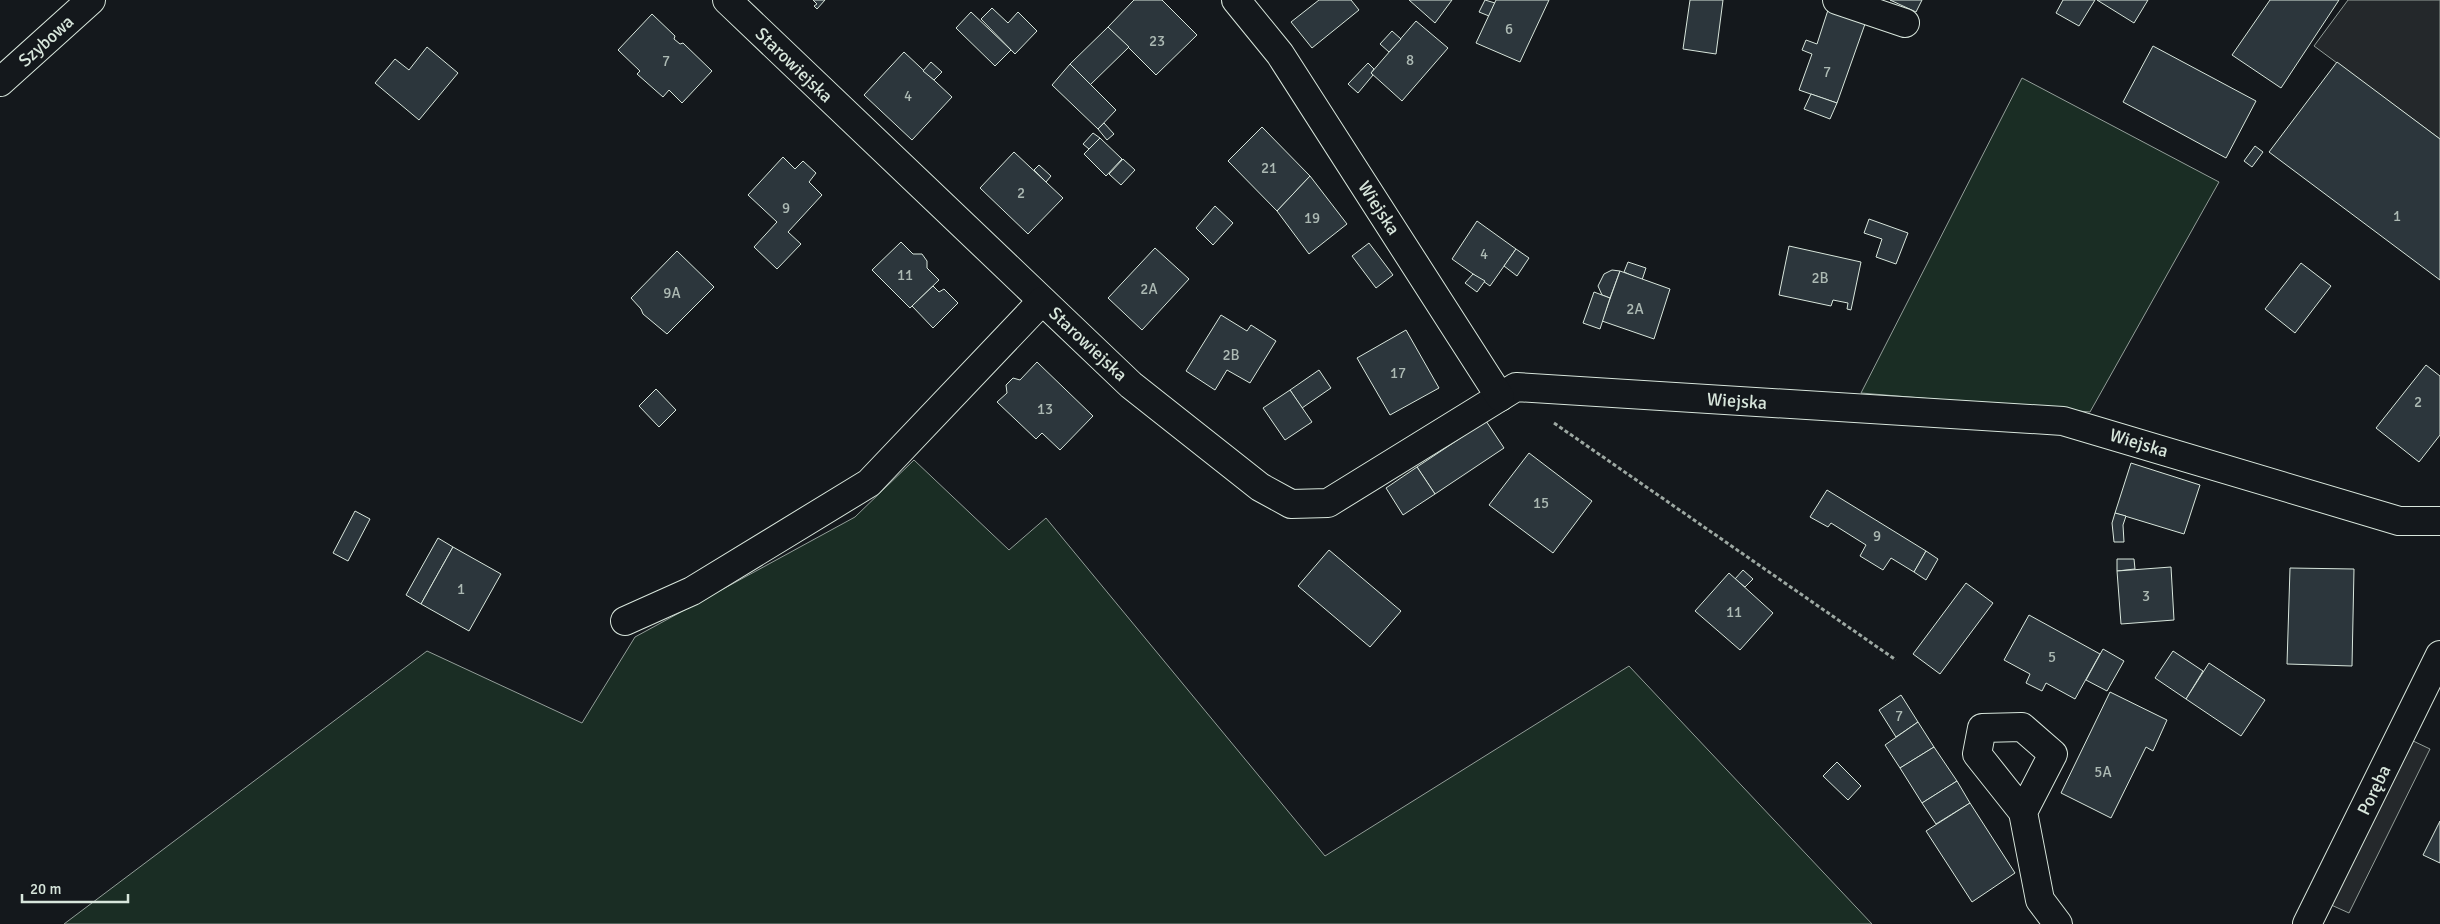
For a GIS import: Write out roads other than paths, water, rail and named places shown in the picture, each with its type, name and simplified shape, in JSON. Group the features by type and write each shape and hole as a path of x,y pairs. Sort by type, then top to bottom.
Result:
{"street":[{"name":"Szybowa","path":"0,82 91,0"},
{"name":"Starowiejska","path":"727,0 1131,385 1260,487 1291,504 1328,503 1500,397"},
{"name":"Wiejska","path":"1236,0 1280,54 1500,397 1516,387 2063,421 2399,521 2440,521"},
{"path":"1837,0 1905,23"},
{"path":"626,621 692,591 869,483 1042,301"},
{"name":"Poręba","path":"2307,924 2440,655"},
{"path":"2022,812 2040,900 2058,924"}]}
